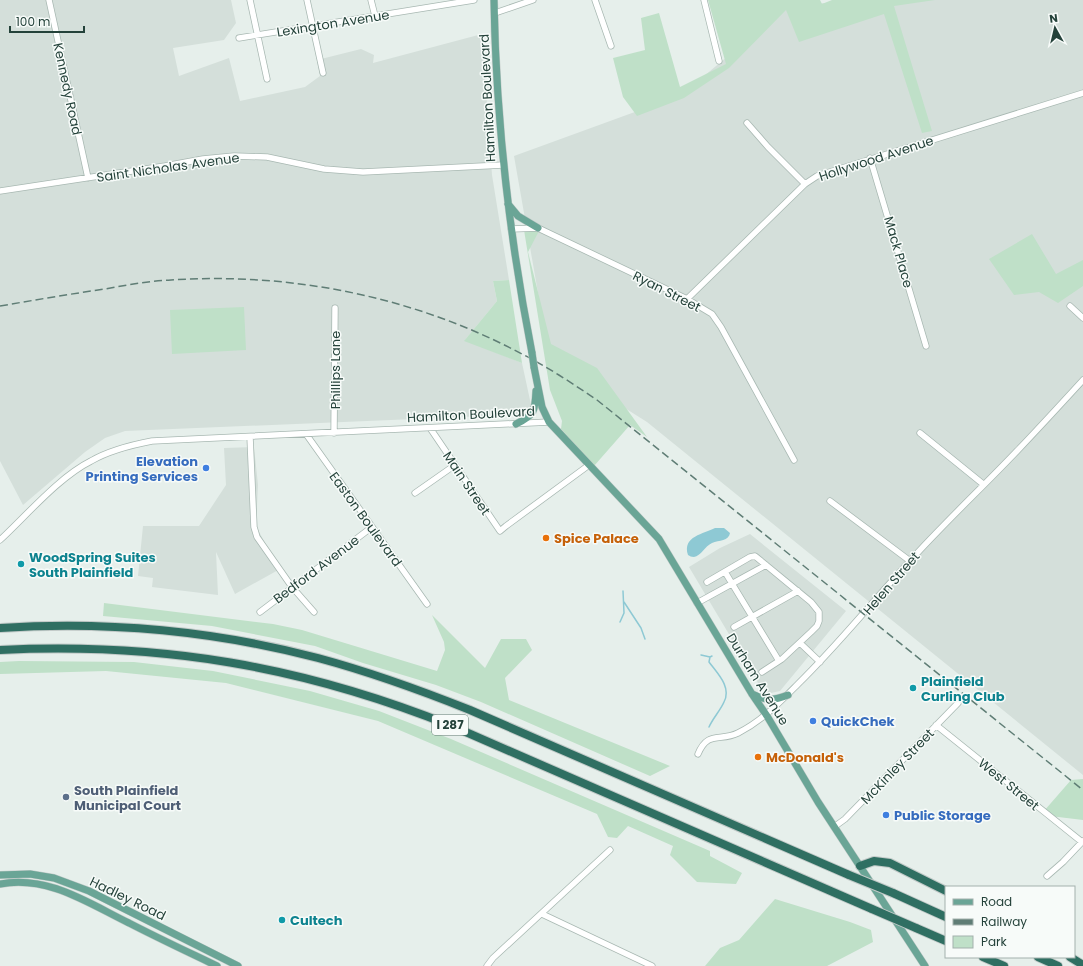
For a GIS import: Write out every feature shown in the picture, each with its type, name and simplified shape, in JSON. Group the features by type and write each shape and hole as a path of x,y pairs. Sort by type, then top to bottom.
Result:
{"highway":[{"name":"I 287","path":"0,628 134,628 179,633 271,647 349,667 425,692 470,710 945,917"},
{"name":"I 287","path":"0,650 84,648 167,653 235,662 340,686 390,702 452,726 945,941"},
{"path":"860,866 874,861 890,863 945,890"},
{"path":"985,958 1004,966"},
{"path":"1040,958 1058,966"},
{"path":"1072,958 1083,965"}],"main road":[{"name":"Hamilton Boulevard","path":"494,0 495,52 503,165 515,261 542,407 549,422"},
{"path":"508,204 518,216 538,228"},
{"path":"516,424 528,418 532,413 535,405 537,380"},
{"name":"Durham Avenue","path":"549,422 659,540 804,779 925,966"},
{"path":"752,694 767,700 777,699 788,695"},
{"name":"Hadley Road","path":"0,875 30,874 54,878 89,891 238,966"},
{"name":"Hadley Road","path":"0,884 30,883 46,885 59,889 84,899 128,923 217,966"},
{"path":"84,899 89,891"}],"street":[{"name":"Kennedy Road","path":"49,0 88,178"},
{"path":"250,0 267,79"},
{"path":"307,0 323,73"},
{"path":"371,0 374,16"},
{"name":"Lexington Avenue","path":"239,38 474,0"},
{"path":"495,13 533,0"},
{"path":"595,0 611,46"},
{"path":"704,0 719,61"},
{"name":"Hollywood Avenue","path":"687,299 804,184 817,176 870,158 1083,93"},
{"path":"747,123 804,184"},
{"name":"Saint Nicholas Avenue","path":"0,191 203,159 234,156 267,157 333,171 363,172 503,165"},
{"name":"Mack Place","path":"870,158 926,346"},
{"name":"Ryan Street","path":"511,230 538,228 687,299 712,314 721,327 794,460"},
{"path":"1070,306 1083,318"},
{"name":"Phillips Lane","path":"334,433 335,308"},
{"name":"Helen Street","path":"698,754 702,746 710,739 716,737 730,737 767,716 820,662 910,561 983,484 1016,452 1083,380"},
{"name":"Hamilton Boulevard","path":"0,540 73,472 90,461 126,446 152,441 549,422"},
{"name":"Main Street","path":"430,428 500,531 589,465"},
{"path":"920,433 983,484"},
{"name":"Easton Boulevard","path":"306,434 427,604"},
{"path":"250,437 254,527 257,537 292,587 314,612"},
{"path":"415,493 455,465"},
{"path":"830,500 910,561"},
{"name":"Bedford Avenue","path":"260,612 372,527"},
{"path":"707,582 750,557 755,556 811,602 819,612 817,626 779,661 762,672"},
{"path":"697,603 766,565"},
{"path":"725,572 779,661"},
{"path":"734,627 798,591"},
{"path":"800,642 820,662"},
{"name":"McKinley Street","path":"834,827 845,819 958,703"},
{"name":"West Street","path":"936,725 1082,842"},
{"path":"1047,876 1082,842"},
{"path":"487,966 493,958 610,850"},
{"path":"542,914 652,966"}],"shaded area":[{"path":"0,0 231,0 236,23 224,40 173,48 179,76 229,58 240,101 305,87 320,76 317,60 361,49 374,55 373,63 482,34 492,175 509,280 493,281 497,301 465,340 522,363 533,414 125,431 105,438 85,452 23,505 0,461"},
{"path":"887,0 1083,0 1083,775 647,422 550,361 514,156 654,105 685,92 790,4"},
{"path":"254,447 258,485 256,526 280,569 235,594 216,552 218,595 152,587 153,578 138,576 143,526 199,526 226,485 224,448"},
{"path":"750,534 846,611 780,691 771,693 767,693 761,688 689,567 720,548"}],"green space":[{"path":"708,0 820,0 822,4 832,0 935,0 894,6 932,131 922,133 884,14 799,42 786,10 729,68 684,98 637,116 623,97 613,58 645,50 641,18 659,13 680,87 726,64"},
{"path":"524,230 539,231 528,252 551,344 597,368 647,437 630,425 594,466 561,429 562,421 550,390"},
{"path":"1032,234 1056,274 1083,260 1083,286 1058,303 1039,292 1014,295 989,259"},
{"path":"509,280 522,363 464,341 497,301 493,281"},
{"path":"244,307 246,350 172,354 170,310"},
{"path":"104,603 273,624 302,630 437,671 445,650 444,642 432,615 485,668 501,639 526,639 532,650 505,678 509,700 670,766 650,776 481,702 436,685 363,663 315,646 212,626 103,616"},
{"path":"0,662 134,662 213,671 310,691 379,711 451,739 710,851 710,856 742,873 736,884 697,882 670,855 673,846 628,826 617,838 608,837 597,814 378,721 226,683 106,671 0,674"},
{"path":"1083,779 1083,820 1050,816 1044,811 1071,780"},
{"path":"775,899 871,930 873,942 827,966 705,966 720,948 739,940"}],"water":[{"path":"715,528 724,528 730,533 728,538 710,544 701,553 694,557 688,555 688,544 691,540 700,534"}],"waterway":[{"path":"620,622 624,613 623,591"},
{"path":"624,602 641,628 645,639"},
{"path":"701,655 712,656"},
{"path":"709,727 721,708 726,696 725,686 709,662 710,657"}],"railway":[{"path":"0,306 154,281 216,279 262,280 307,285 396,303 439,317 481,334 541,364 597,400 1083,790"}],"place":[{"name":"Elevation Printing Services","path":"206,468"},
{"name":"Spice Palace","path":"546,538"},
{"name":"WoodSpring Suites South Plainfield","path":"21,564"},
{"name":"Plainfield Curling Club","path":"913,688"},
{"name":"QuickChek","path":"813,721"},
{"name":"McDonald's","path":"758,757"},
{"name":"South Plainfield Municipal Court","path":"66,797"},
{"name":"Public Storage","path":"886,815"},
{"name":"Cultech","path":"282,920"}]}
